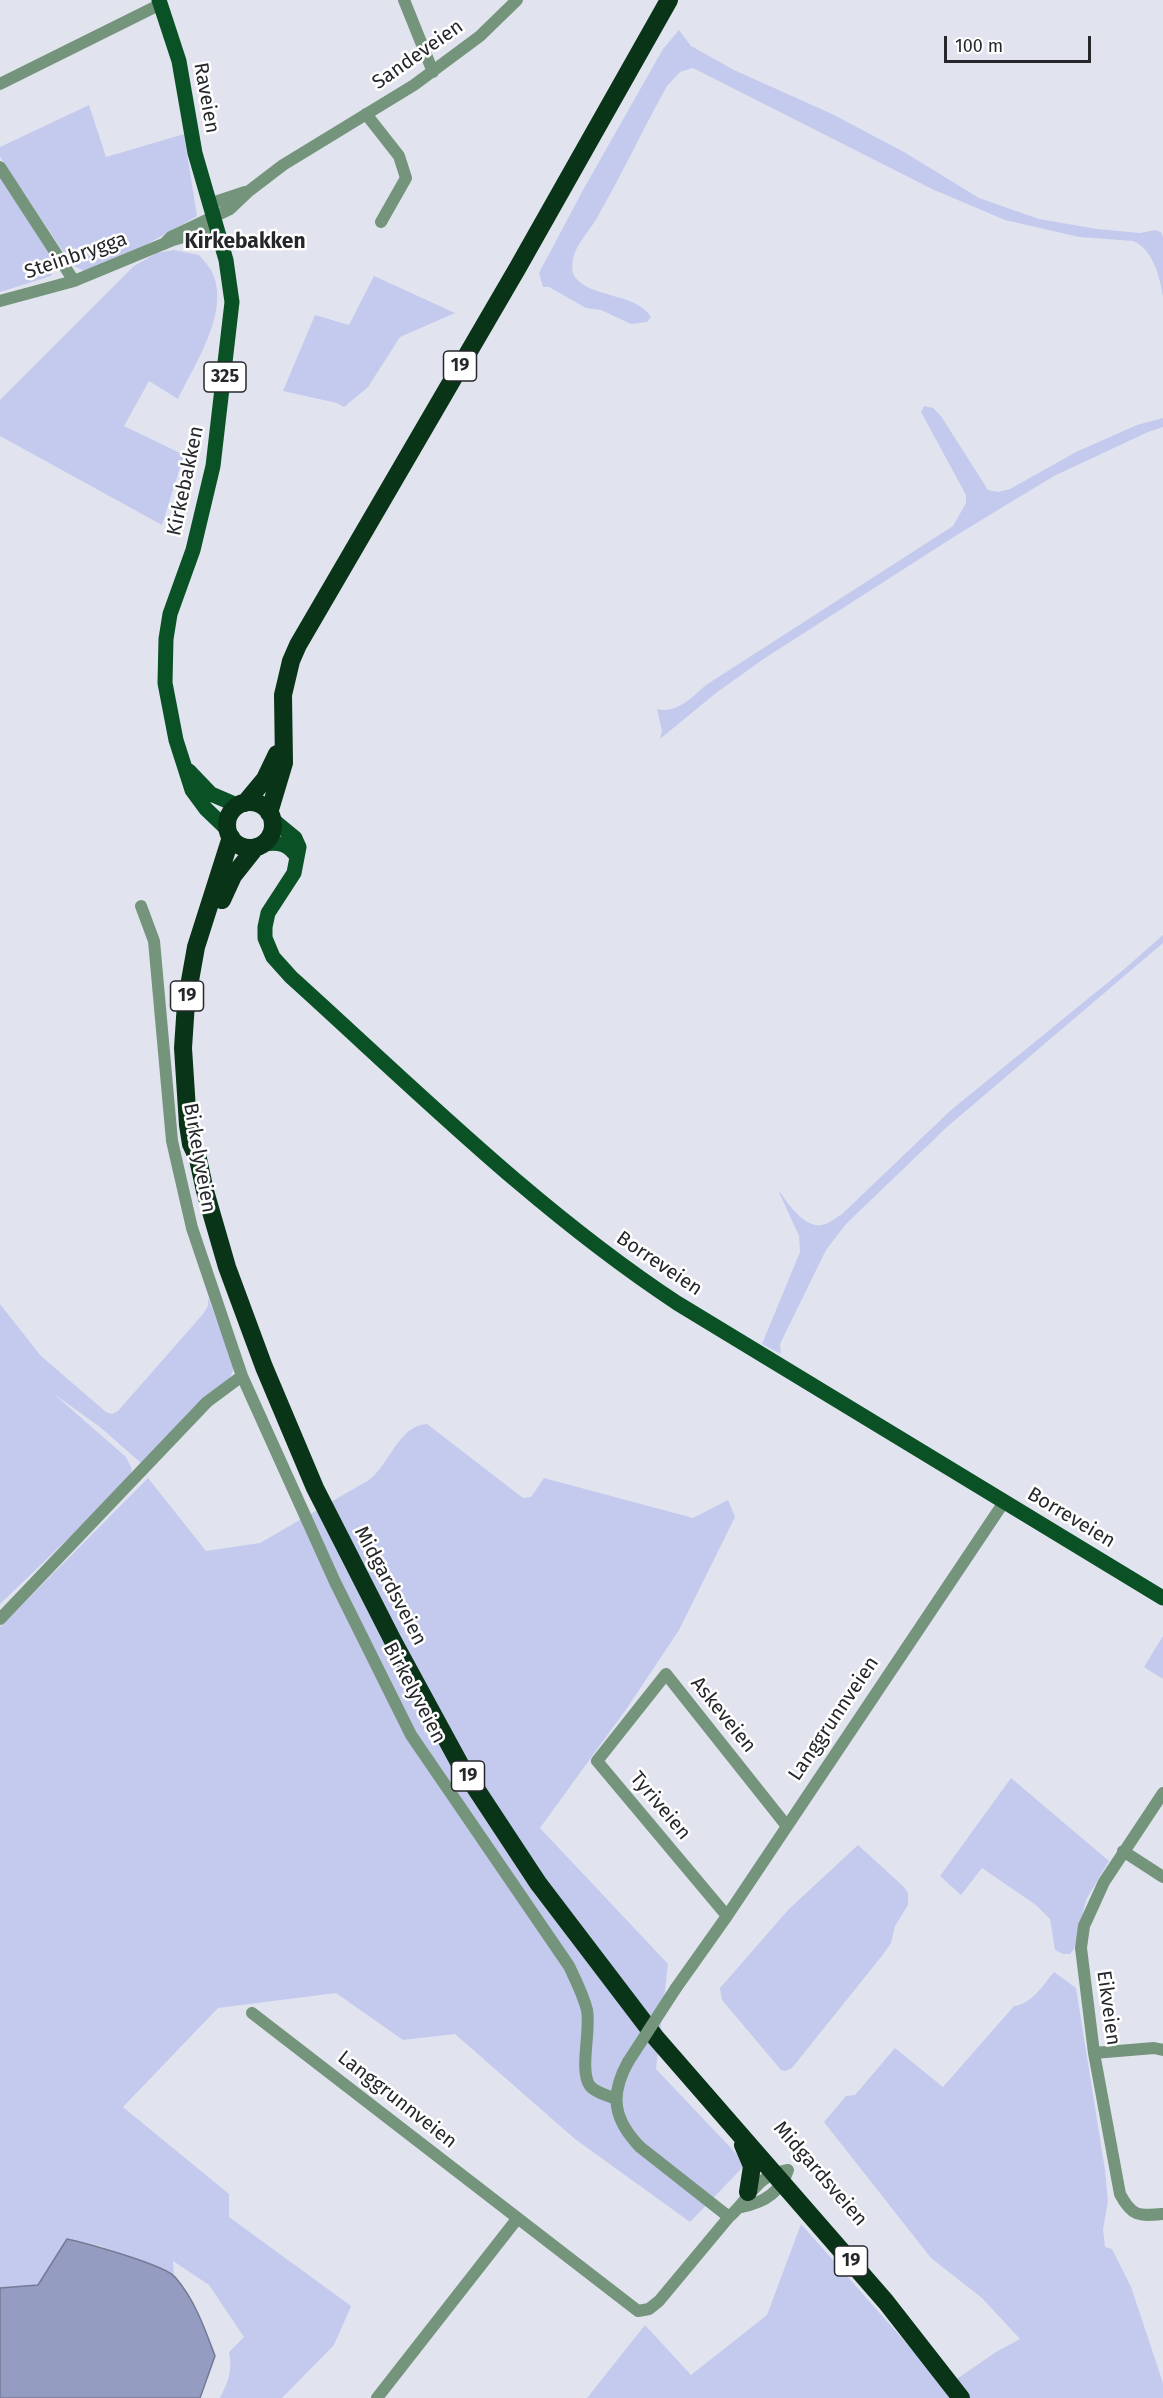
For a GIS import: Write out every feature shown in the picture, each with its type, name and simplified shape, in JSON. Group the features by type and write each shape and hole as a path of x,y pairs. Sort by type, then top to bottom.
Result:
{"highway":[{"name":"19","path":"259,845 272,832 271,816 284,763 283,694 291,661 298,645 517,269 669,0"},
{"name":"19","path":"229,833 229,816 265,779 273,766 282,741"},
{"path":"242,804 260,804 271,816"},
{"path":"229,833 241,846 259,845"},
{"name":"Midgardsveien","path":"198,1159 191,1144 184,1091 183,1048 186,1003 196,946 229,833"},
{"name":"Midgardsveien","path":"259,845 227,888 204,954 197,989 192,1047 198,1159 212,1219 253,1339 293,1438 340,1541 427,1705 490,1811 574,1932 656,2038 736,2131 781,2175 892,2293 945,2364 966,2398"},
{"name":"Midgardsveien","path":"623,1993 662,2031 886,2302 961,2398"},
{"name":"19","path":"736,2131 752,2166 745,2200"}],"main road":[{"name":"Raveien","path":"160,2 179,61 195,153 213,217"},
{"name":"Kirkebakken","path":"213,217 227,264 232,302 219,422 205,507 193,550 170,614 164,662 169,708 192,790 229,833"},
{"name":"Kirkebakken","path":"183,764 211,794 230,803 242,804"},
{"path":"271,816 295,838 299,847 297,857"},
{"path":"259,845 280,842 292,849 297,857"},
{"name":"Borreveien","path":"297,857 294,873 266,919 266,938 273,957 291,977 517,1183 603,1252 644,1281 1163,1598"}],"street":[{"path":"404,0 433,72"},
{"name":"Sandeveien","path":"213,217 230,209 283,165 433,72 489,28 517,0"},
{"path":"0,84 160,2"},
{"name":"Sandeveien","path":"366,114 399,156 406,178 381,222"},
{"path":"0,167 74,281"},
{"name":"Steinbrygga","path":"0,301 74,281 164,244 213,217"},
{"name":"Birkelyveien","path":"141,906 154,941 172,1141 192,1228 242,1376 335,1582 411,1735 573,1975 582,1992 587,2012 586,2073 589,2084 596,2091 616,2098"},
{"path":"0,1619 207,1402 242,1376"},
{"name":"Langgrunnveien","path":"616,2098 622,2073 628,2062 676,1988 727,1916 1004,1502"},
{"name":"Askeveien","path":"630,1720 666,1674 786,1826"},
{"name":"Tyriveien","path":"630,1720 597,1761 727,1916"},
{"name":"Eikveien","path":"1163,1793 1104,1882 1084,1926 1082,1960 1094,2053 1120,2194 1128,2209 1141,2216 1163,2214"},
{"path":"1123,1851 1163,1877"},
{"name":"Langgrunnveien","path":"252,2013 638,2311 649,2309 659,2301 745,2200 781,2175"},
{"path":"1094,2053 1154,2048 1163,2050"},
{"path":"616,2098 621,2121 640,2148 729,2217"},
{"path":"378,2398 517,2219"}],"shaded area":[{"path":"679,30 691,46 734,70 832,114 904,152 979,198 1039,219 1097,229 1140,233 1155,230 1161,232 1163,237 1163,297 1154,264 1146,250 1133,241 1079,237 1005,220 932,189 693,68 680,72 667,86 607,200 574,255 572,270 582,284 625,299 644,309 651,317 647,322 631,324 601,310 586,308 549,287 543,287 539,273 663,49"},
{"path":"89,105 106,157 184,134 197,216 128,255 84,271 72,265 0,157 0,147"},
{"path":"0,176 56,262 51,276 0,292"},
{"path":"174,250 199,255 207,264 216,286 217,302 209,336 178,399 149,381 124,426 184,455 162,525 0,436 0,400 134,266 157,253"},
{"path":"374,276 455,313 400,337 368,387 344,407 337,403 283,391 315,315 349,325"},
{"path":"924,406 933,408 941,416 988,490 998,492 1010,489 1076,452 1137,425 1163,418 1163,427 1054,476 960,533 765,658 716,693 660,739 662,731 657,709 678,707 706,685 953,526 966,503 966,495 921,412"},
{"path":"1163,935 1163,943 947,1127 846,1224 826,1250 780,1344 781,1354 762,1344 800,1252 799,1236 778,1190 792,1209 804,1220 818,1225 832,1221 951,1110"},
{"path":"208,1298 233,1362 233,1371 229,1381 141,1463 100,1427 54,1394 126,1457 132,1469 128,1481 0,1604 0,1304 41,1356 106,1412 112,1414 118,1411 203,1314 208,1306"},
{"path":"427,1424 523,1498 531,1497 544,1478 693,1518 728,1500 735,1517 679,1630 627,1708 540,1828 668,1964 656,2069 746,2164 690,2222 575,2139 455,2034 403,2040 336,1993 218,2008 123,2107 229,2194 229,2217 351,2306 334,2345 282,2398 220,2398 229,2376 229,2352 244,2337 209,2285 173,2261 174,2275 101,2246 67,2239 38,2285 0,2288 0,1627 148,1478 206,1551 260,1543 369,1480 401,1438 417,1426"},
{"path":"1163,1636 1163,1679 1144,1667"},
{"path":"1011,1778 1109,1861 1086,1900 1074,1949 1070,1954 1063,1954 1055,1950 1050,1919 1036,1905 982,1868 961,1895 940,1876"},
{"path":"858,1845 904,1887 908,1893 908,1905 895,1926 891,1943 881,1957 792,2068 781,2070 722,2000 720,1988 789,1909"},
{"path":"1054,1972 1076,1988 1105,2170 1108,2201 1103,2229 1105,2247 1112,2249 1131,2287 1163,2383 1163,2398 587,2398 645,2325 691,2375 767,2315 801,2224 945,2387 996,2352 1020,2339 982,2298 931,2258 824,2122 846,2096 855,2095 895,2048 943,2087 1014,2006 1032,1998"},
{"path":"67,2239 141,2261 175,2277 194,2305 215,2356 200,2398 0,2398 0,2288 38,2285"}],"district":[{"name":"Kirkebakken","path":"245,242"}]}
